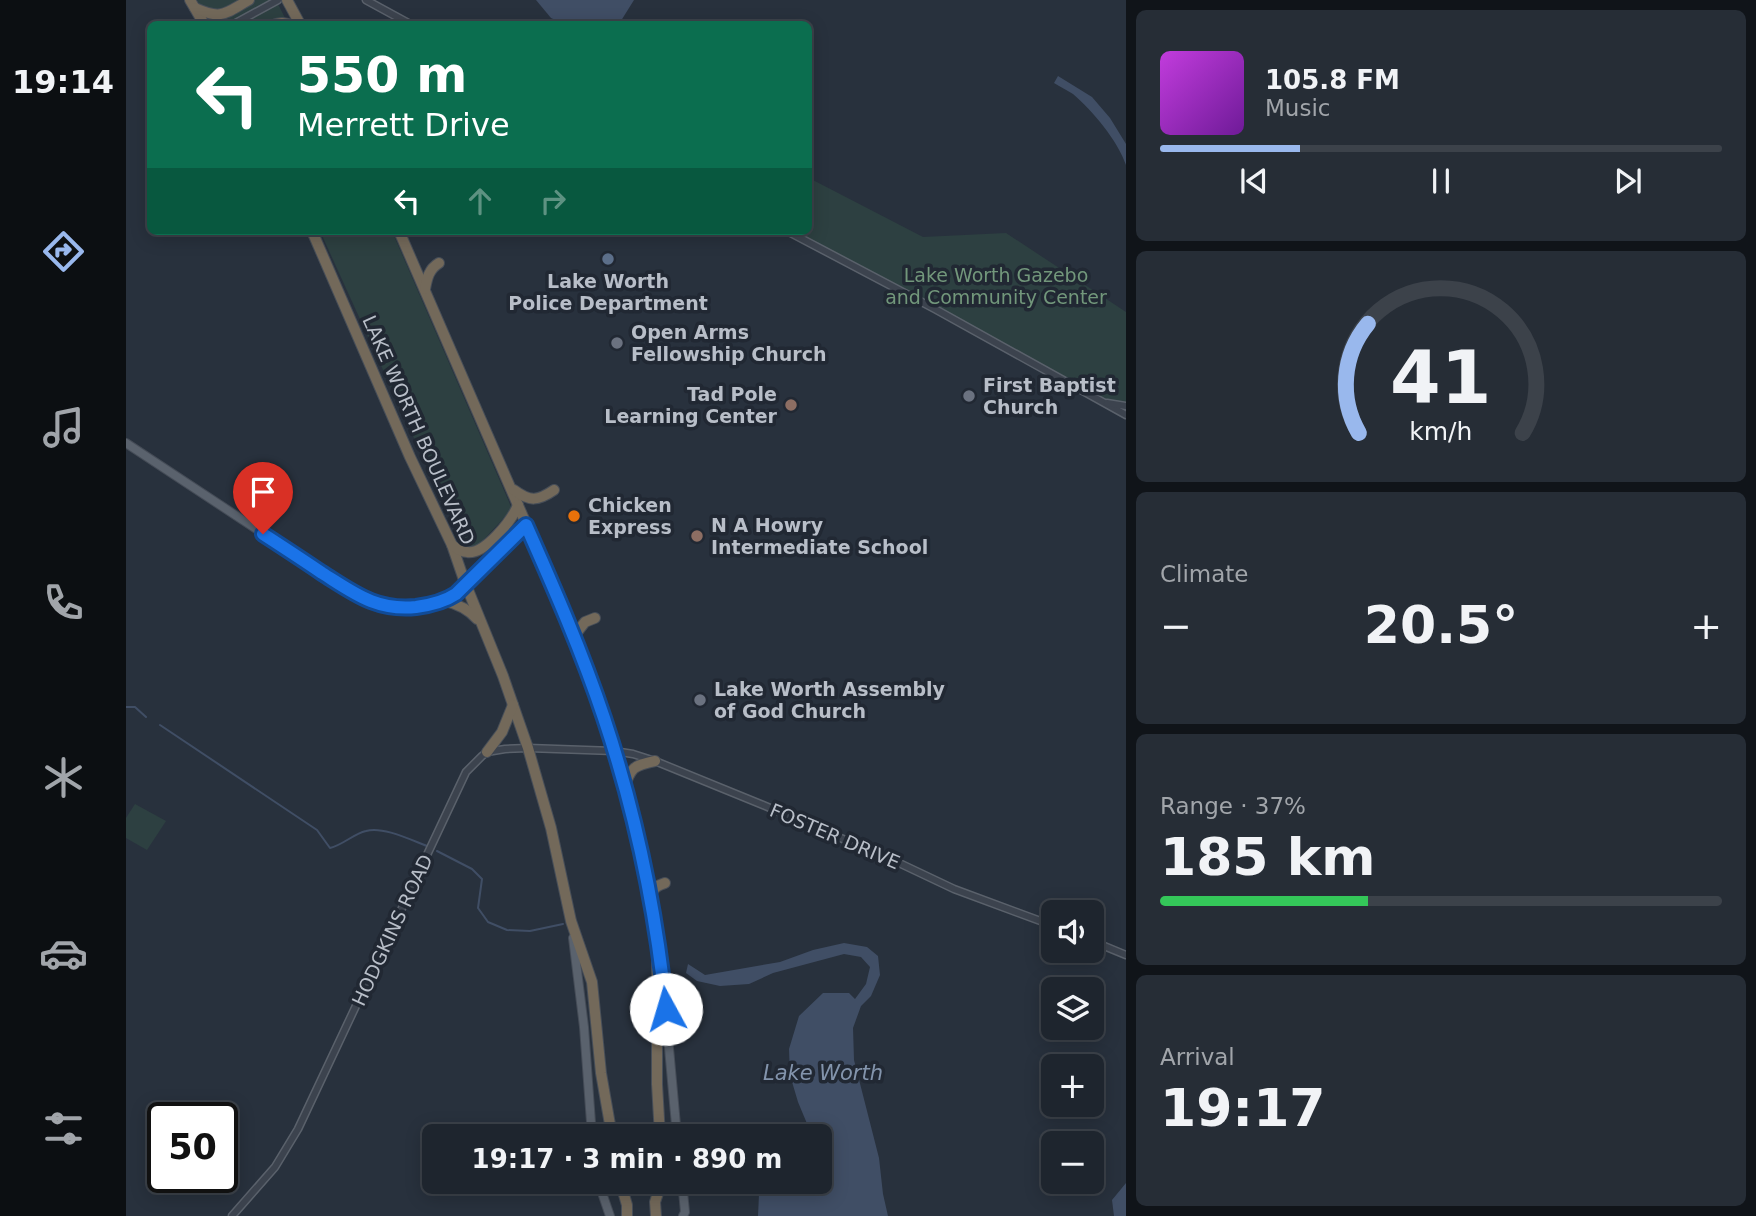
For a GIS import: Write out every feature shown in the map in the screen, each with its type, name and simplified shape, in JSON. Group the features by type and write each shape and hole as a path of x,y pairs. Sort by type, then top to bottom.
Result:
{"highway":[{"path":"193,4 211,15 221,15 248,0"},
{"path":"287,0 298,21"},
{"path":"193,4 202,21"},
{"name":"LAKE WORTH BOULEVARD","path":"314,235 410,457 452,545 513,705 551,828 571,921"},
{"path":"401,235 550,579 590,679 614,751 633,821 657,937 659,1124"},
{"path":"425,289 433,266 439,262"},
{"path":"512,489 522,496 537,499 554,490"},
{"path":"452,545 465,552 475,552 509,522 518,505"},
{"path":"445,601 471,612 481,623"},
{"path":"573,636 585,622 595,618"},
{"path":"487,752 502,732 513,705"},
{"path":"624,789 634,767 655,761"},
{"path":"650,898 652,890 665,883"},
{"path":"571,921 592,982 601,1073 610,1124"},
{"path":"656,1216 658,1194"}],"main road":[{"path":"126,443 358,596 380,606 401,609 445,601 466,585 526,525"},
{"name":"LAKE WORTH BOULEVARD","path":"571,921 584,1027 591,1124"},
{"path":"657,937 665,994 676,1124"},
{"path":"602,1194 610,1216"},
{"path":"683,1194 684,1214"}],"street":[{"path":"240,21 278,0"},
{"path":"366,0 404,21"},
{"path":"795,235 1126,415"},
{"path":"1101,402 1126,406"},
{"path":"487,752 528,748 614,751"},
{"name":"FOSTER DRIVE","path":"614,751 655,761 897,862 954,889 1041,921"},
{"name":"HODGKINS ROAD","path":"232,1216 275,1167 298,1129 466,772 487,752"},
{"path":"1104,946 1126,955"}],"green space":[{"path":"197,0 276,0 286,21 208,21"},
{"name":"Lake Worth Gazebo and Community Center","path":"812,180 923,237 1006,233 1126,312 1126,405 1101,402 794,235 812,235"},
{"path":"322,235 394,235 512,509 476,548 463,546"},
{"path":"135,804 166,821 147,850 126,838 126,818"}],"water":[{"path":"536,0 634,0 621,21 558,21 551,18"},
{"path":"1058,76 1092,97 1110,118 1126,144 1126,165 1111,136 1096,117 1073,94 1054,83"},
{"name":"Lake Worth","path":"844,943 867,947 878,956 880,975 871,996 861,1006 853,1028 854,1060 879,1158 888,1216 758,1216 759,1194 832,1194 832,1124 807,1124 790,1075 789,1049 799,1016 823,993 849,993 855,999 866,984 870,967 861,957 844,954 773,973 749,984 720,986 697,981 686,973 688,964 705,975 780,962 813,950"},
{"path":"1126,1183 1126,1216 1114,1216 1112,1200"}],"waterway":[{"path":"126,707 135,707 146,717"},
{"path":"160,725 317,830 330,848 361,832 373,830 397,834 427,846"},
{"path":"437,851 472,869 482,879 478,908 488,922 507,930 530,931 563,924"}],"place":[{"name":"Lake Worth Police Department","path":"608,259"},
{"name":"Open Arms Fellowship Church","path":"617,343"},
{"name":"First Baptist Church","path":"969,396"},
{"name":"Tad Pole Learning Center","path":"791,405"},
{"name":"Chicken Express","path":"574,516"},
{"name":"N A Howry Intermediate School","path":"697,536"},
{"name":"Lake Worth Assembly of God Church","path":"700,700"}],"route":[{"path":"263,534 358,596 380,606 401,609 445,601 456,594 526,525 590,679 614,751 650,898 661,958 666,1009"}]}
